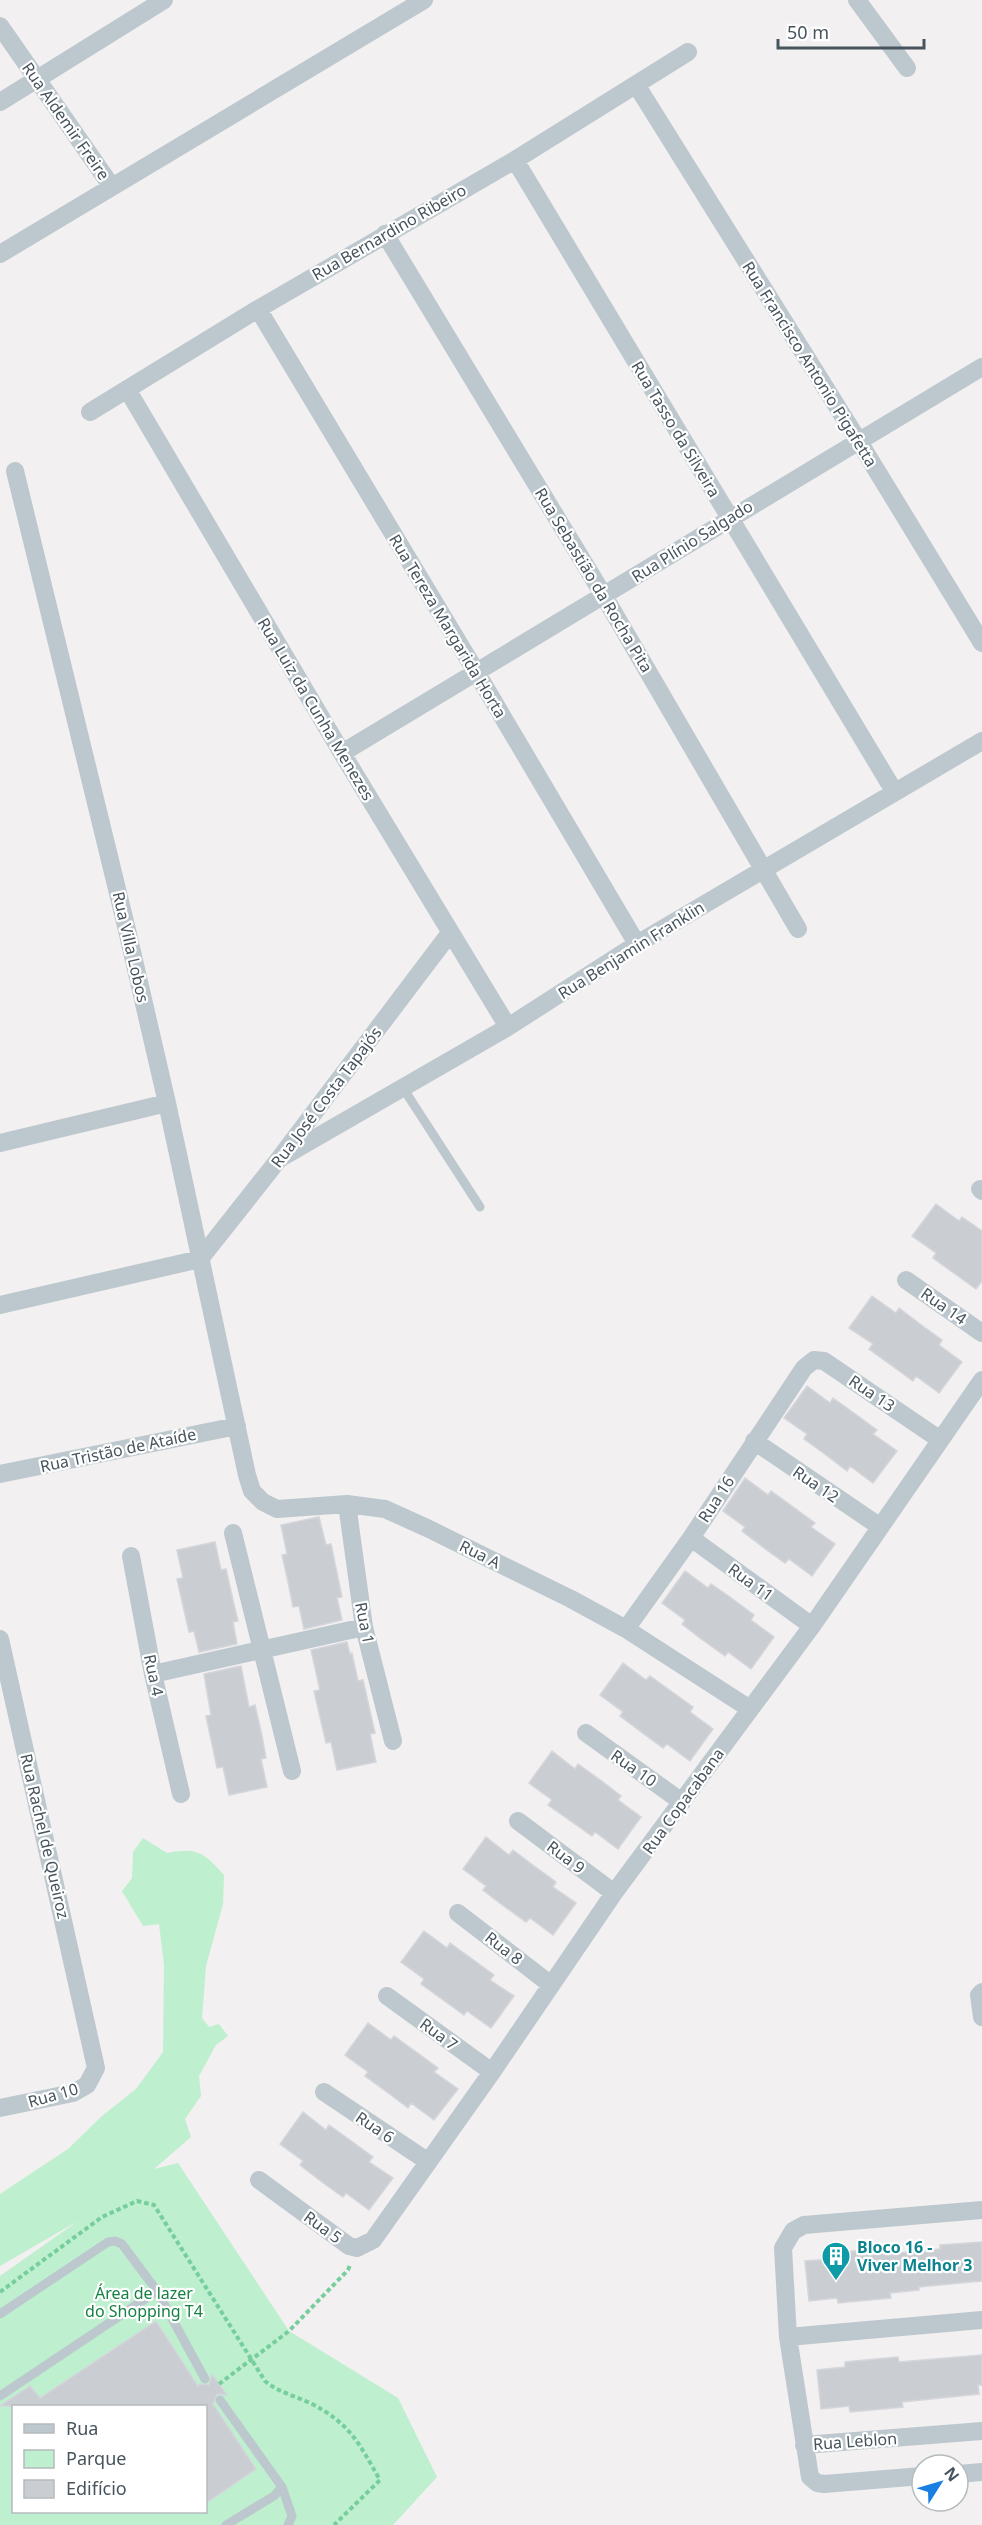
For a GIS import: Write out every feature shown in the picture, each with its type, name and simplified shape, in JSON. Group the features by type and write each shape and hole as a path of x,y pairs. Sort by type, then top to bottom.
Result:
{"street":[{"path":"0,102 164,0"},
{"path":"0,254 424,0"},
{"path":"857,0 907,68"},
{"name":"Rua Aldemir Freire","path":"0,26 112,187"},
{"name":"Rua Bernardino Ribeiro","path":"90,412 258,309 515,160 637,86 688,52"},
{"name":"Rua Francisco Antonio Pigafetta","path":"637,86 982,643"},
{"name":"Rua Tasso da Silveira","path":"515,160 894,791"},
{"name":"Rua Sebastião da Rocha Pita","path":"385,234 604,596 798,929"},
{"name":"Rua Tereza Margarida Horta","path":"258,309 637,944"},
{"name":"Rua Plínio Salgado","path":"342,753 475,670 604,596 729,518 982,367"},
{"name":"Rua Luiz da Cunha Menezes","path":"127,389 342,753 508,1027"},
{"name":"Rua Villa Lobos","path":"15,471 127,930 237,1426"},
{"name":"Rua Benjamin Franklin","path":"279,1159 508,1027 637,944 982,741"},
{"name":"Rua José Costa Tapajós","path":"200,1259 279,1159 450,933"},
{"path":"0,1143 167,1103"},
{"path":"0,1305 200,1259"},
{"name":"Rua 14","path":"906,1280 982,1333"},
{"name":"Rua 13","path":"804,1368 814,1360 824,1361 939,1438"},
{"name":"Rua 16","path":"626,1629 691,1538 804,1368"},
{"name":"Rua Copacabana","path":"386,2224 614,1893 812,1626 939,1438 982,1380"},
{"name":"Rua Tristão de Ataíde","path":"0,1474 237,1426"},
{"name":"Rua A","path":"237,1426 249,1483 252,1491 263,1502 277,1509 291,1510 346,1504 385,1509 571,1599 626,1629 750,1709"},
{"name":"Rua 12","path":"754,1441 879,1526"},
{"name":"Rua 1","path":"346,1504 364,1627 393,1741"},
{"path":"233,1533 292,1772"},
{"name":"Rua 11","path":"691,1538 812,1626"},
{"name":"Rua 4","path":"131,1556 153,1674 181,1794"},
{"path":"153,1674 364,1627"},
{"name":"Rua Rachel de Queiroz","path":"0,1639 89,2033"},
{"name":"Rua 10","path":"586,1733 682,1802"},
{"name":"Rua 9","path":"518,1821 614,1893"},
{"name":"Rua 8","path":"458,1912 550,1984"},
{"path":"982,1992 979,1995 982,2017"},
{"name":"Rua 7","path":"387,1996 492,2072"},
{"name":"Rua 10","path":"0,2108 73,2093 87,2085 96,2068 89,2033"},
{"name":"Rua 6","path":"324,2092 427,2162"},
{"name":"Rua 5","path":"259,2180 338,2239 357,2248 373,2240 386,2224"},
{"path":"804,2445 788,2337 783,2248 793,2231 804,2225 982,2210"},
{"path":"788,2337 982,2320"},
{"name":"Rua Leblon","path":"910,2477 817,2483 810,2477 804,2445 982,2431"}],"lane":[{"path":"403,1088 480,1207"},
{"path":"0,2314 108,2242 116,2241 122,2244 157,2291 205,2379"},
{"path":"0,2396 157,2291"},
{"path":"219,2400 282,2487 292,2516 288,2525"},
{"path":"226,2525 274,2496 282,2487"}],"path":[{"path":"0,2292 102,2217 137,2200 154,2205 265,2381 273,2388 310,2403 345,2424 380,2480 334,2525"},
{"path":"219,2384 289,2331 348,2270 357,2248"}],"green space":[{"name":"Área de lazer do Shopping T4","path":"143,1838 167,1853 186,1851 200,1853 224,1875 223,1904 206,1966 202,2018 209,2027 219,2024 228,2036 216,2045 199,2076 201,2096 185,2119 191,2137 154,2169 178,2163 289,2331 398,2398 437,2477 393,2525 0,2525 0,2276 78,2221 0,2266 0,2194 68,2149 102,2116 136,2089 163,2052 164,1965 159,1924 143,1926 122,1891 132,1878 133,1852"}],"building":[{"path":"936,1204 959,1221 962,1217 982,1231 982,1281 976,1289 933,1258 936,1253 912,1236"},
{"path":"872,1296 896,1313 899,1308 942,1340 939,1345 962,1362 939,1393 916,1376 913,1381 895,1368 869,1349 873,1344 849,1328"},
{"path":"807,1386 830,1403 833,1398 847,1408 877,1430 873,1434 897,1451 873,1483 850,1466 847,1471 804,1439 807,1434 784,1418"},
{"path":"745,1478 768,1495 771,1491 796,1509 815,1523 811,1527 835,1544 812,1576 789,1559 785,1563 768,1551 742,1531 745,1527 723,1511"},
{"path":"319,1517 326,1545 331,1544 342,1597 337,1598 342,1620 304,1629 299,1606 293,1607 282,1555 287,1554 281,1525"},
{"path":"215,1542 221,1570 226,1569 238,1621 233,1622 237,1644 199,1652 194,1631 189,1632 177,1579 183,1578 177,1550"},
{"path":"685,1571 708,1588 711,1584 730,1597 754,1615 751,1620 774,1637 751,1669 728,1652 725,1656 700,1638 682,1624 685,1620 662,1603"},
{"path":"347,1642 350,1654 352,1653 358,1681 363,1680 375,1733 370,1734 376,1762 337,1770 331,1742 326,1743 314,1691 320,1690 311,1650"},
{"path":"623,1663 646,1680 650,1676 693,1707 690,1712 713,1729 690,1761 667,1744 663,1748 620,1716 623,1712 600,1695"},
{"path":"241,1666 249,1707 255,1705 262,1736 266,1758 261,1759 267,1787 229,1795 223,1767 217,1768 206,1716 211,1715 204,1674"},
{"path":"552,1751 575,1769 578,1764 603,1782 621,1796 618,1800 641,1817 618,1849 595,1832 592,1836 548,1805 552,1800 529,1783"},
{"path":"486,1837 509,1855 513,1850 556,1882 553,1887 576,1903 553,1935 530,1918 526,1922 501,1904 483,1890 486,1886 463,1869"},
{"path":"424,1931 447,1948 450,1943 494,1975 490,1980 514,1996 491,2028 467,2011 464,2015 421,1984 424,1979 401,1962"},
{"path":"368,2023 391,2040 394,2036 419,2054 438,2068 434,2072 458,2089 434,2120 411,2103 408,2108 365,2076 368,2072 345,2055"},
{"path":"303,2112 326,2130 329,2125 354,2143 373,2157 369,2162 393,2178 369,2210 346,2193 343,2197 326,2185 300,2165 303,2161 280,2144"},
{"path":"982,2242 982,2281 919,2287 919,2290 890,2293 891,2298 838,2303 837,2298 809,2301 805,2261 833,2259 833,2253 886,2248 887,2254 940,2249 940,2245"},
{"path":"156,2321 198,2386 200,2384 209,2385 212,2374 227,2395 217,2394 213,2404 256,2469 207,2502 207,2405 0,2406 30,2386 40,2398"},
{"path":"982,2355 982,2385 978,2385 979,2394 902,2402 903,2407 872,2410 850,2412 849,2406 821,2409 817,2370 845,2367 845,2362 898,2357 899,2362"}],"place":[{"name":"Bloco 16 - Viver Melhor 3","path":"836,2282"}]}
